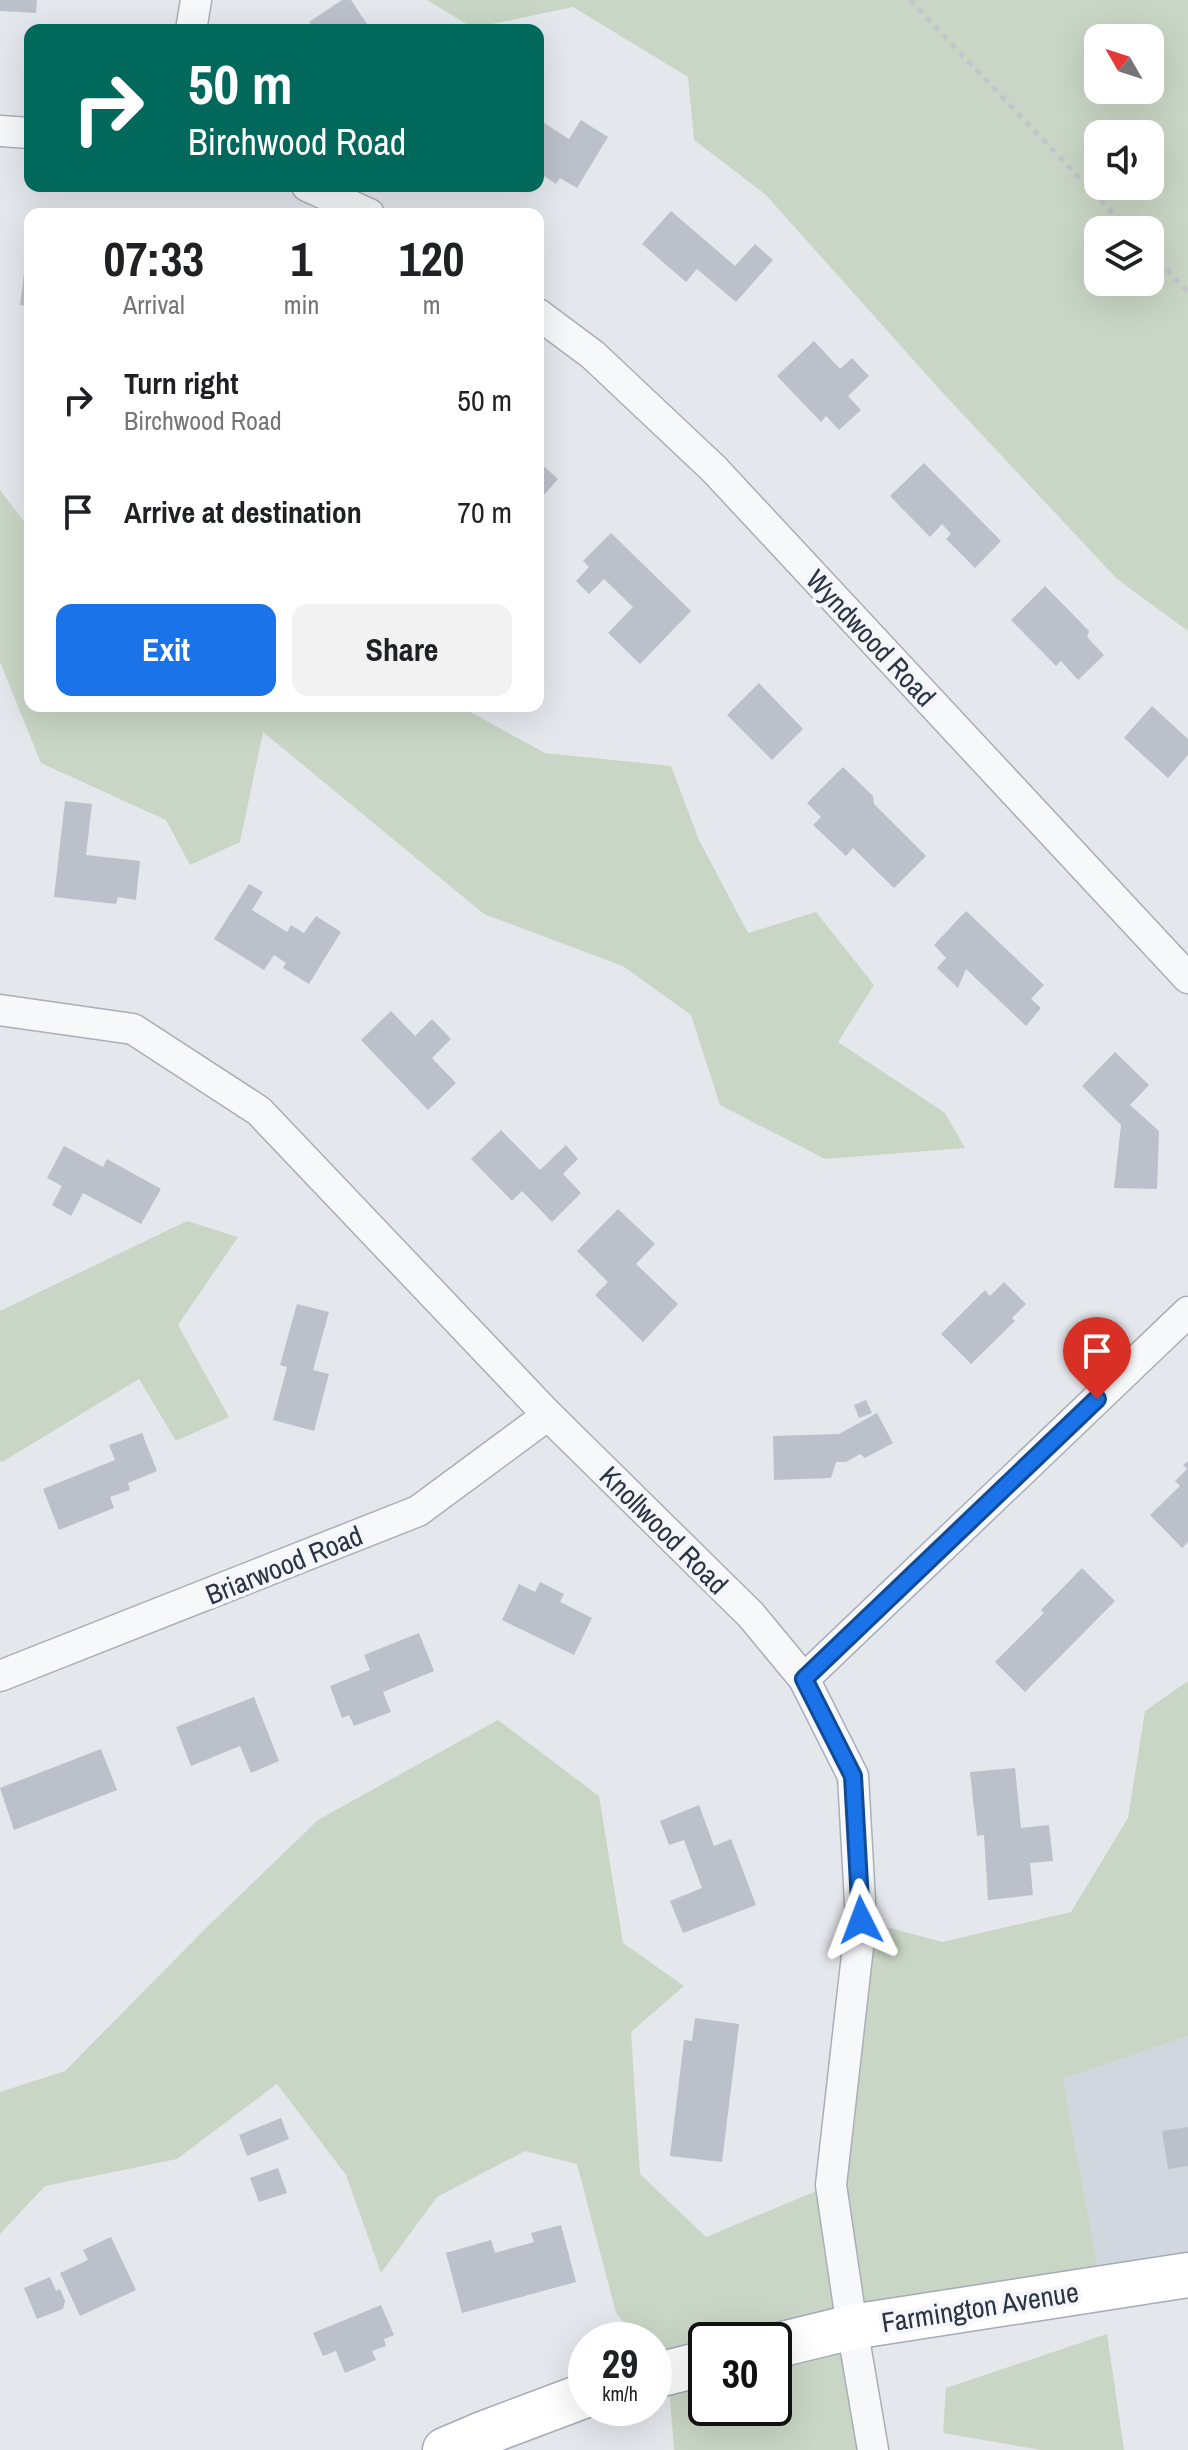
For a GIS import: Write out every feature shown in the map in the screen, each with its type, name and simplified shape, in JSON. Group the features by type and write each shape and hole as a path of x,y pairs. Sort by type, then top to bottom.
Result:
{"main road":[{"name":"Farmington Avenue","path":"792,2342 852,2327 1188,2275"},
{"path":"445,2450 568,2402"}],"street":[{"path":"192,24 196,0"},
{"path":"0,131 24,133"},
{"path":"320,192 356,208"},
{"name":"Wyndwood Road","path":"544,318 593,355 714,469 1188,978"},
{"name":"Knollwood Road","path":"0,1010 133,1029 259,1111 548,1415 751,1615 804,1679 853,1776 861,1920 831,2185 873,2450"},
{"path":"804,1679 1188,1312"},
{"name":"Briarwood Road","path":"0,1676 418,1511 548,1415"}],"path":[{"path":"910,0 1116,216"},
{"path":"1164,267 1188,292"}],"shaded area":[{"path":"1188,2036 1188,2275 1102,2289 1063,2079"}],"green space":[{"path":"427,0 1188,0 1188,631 1117,579 942,392 765,194 694,140 688,77 573,7 492,24 466,24"},
{"path":"0,490 24,521 24,712 472,712 545,753 671,766 699,840 748,933 816,912 874,985 838,1042 945,1113 965,1148 825,1159 720,1105 691,1015 623,966 484,914 263,732 240,842 190,865 166,820 41,763 0,662"},
{"path":"187,1221 238,1237 178,1325 229,1417 176,1441 139,1379 0,1461 0,1311"},
{"path":"1188,1681 1188,2036 1063,2079 1102,2289 852,2327 873,2450 674,2450 672,2322 624,2322 616,2313 577,2164 525,2151 437,2197 381,2273 346,2175 277,2084 177,2159 45,2186 0,2234 0,2092 65,2071 318,1820 498,1720 599,1796 623,1943 684,1986 631,2032 640,2174 706,2237 831,2185 861,1920 942,1942 1071,1912 1128,1818 1145,1711"},
{"path":"1107,2334 1124,2450 1041,2450 943,2433 946,2388"}],"building":[{"path":"0,0 37,0 36,13 0,11"},
{"path":"342,0 351,0 367,24 310,24"},
{"path":"581,120 608,137 577,188 560,178 556,184 544,176 544,123 569,139"},
{"path":"671,211 735,266 755,244 773,260 736,302 697,269 686,282 642,244"},
{"path":"24,273 24,306 20,305"},
{"path":"814,341 840,369 852,358 869,376 848,396 861,410 839,430 826,416 821,422 777,376"},
{"path":"924,463 1001,541 975,568 946,539 951,534 942,524 930,537 890,496"},
{"path":"544,466 558,479 544,495"},
{"path":"611,533 691,611 640,664 608,633 633,607 604,579 589,594 576,581 589,567 583,561"},
{"path":"1045,586 1089,631 1087,637 1104,655 1078,680 1061,661 1056,666 1011,620"},
{"path":"759,683 803,729 772,760 727,715"},
{"path":"1152,706 1188,739 1188,755 1168,778 1124,738"},
{"path":"843,767 873,796 874,804 926,856 894,888 853,848 846,856 813,825 821,817 807,803"},
{"path":"65,801 92,804 86,855 140,861 136,900 118,897 116,904 54,897"},
{"path":"249,884 263,892 252,910 287,932 291,925 304,933 316,916 341,932 309,984 283,968 286,963 274,955 264,970 214,939"},
{"path":"966,911 1044,985 1031,999 1041,1008 1026,1026 966,969 958,988 937,968 946,958 934,945"},
{"path":"391,1011 415,1036 432,1019 451,1039 432,1058 456,1083 428,1110 361,1040"},
{"path":"1115,1052 1149,1085 1130,1105 1159,1131 1157,1189 1114,1188 1121,1125 1082,1086"},
{"path":"501,1130 540,1170 566,1145 578,1159 563,1174 581,1193 552,1222 522,1191 512,1201 471,1159"},
{"path":"64,1146 103,1167 107,1159 161,1189 141,1224 83,1193 71,1216 52,1205 62,1186 47,1178"},
{"path":"618,1209 655,1244 636,1264 678,1304 643,1342 595,1295 608,1282 577,1251"},
{"path":"1004,1282 1026,1304 1012,1318 1015,1321 971,1364 941,1334 985,1290 990,1296"},
{"path":"297,1304 329,1312 313,1370 329,1374 314,1431 273,1420 287,1367 280,1365"},
{"path":"866,1400 872,1413 859,1418 854,1405"},
{"path":"877,1413 893,1443 865,1458 860,1454 846,1462 836,1462 831,1478 774,1480 773,1436 839,1434"},
{"path":"142,1433 157,1471 128,1483 130,1490 110,1497 114,1508 59,1530 43,1489 115,1460 109,1445"},
{"path":"1188,1461 1188,1542 1182,1548 1150,1515 1180,1486 1175,1481 1187,1469 1183,1465"},
{"path":"1082,1568 1115,1601 1025,1692 995,1662 1044,1613 1041,1610"},
{"path":"540,1582 564,1594 560,1602 592,1618 574,1655 502,1620 519,1584 535,1592"},
{"path":"419,1633 434,1671 383,1692 391,1712 354,1726 349,1715 342,1718 330,1686 370,1670 364,1655"},
{"path":"254,1697 279,1761 251,1773 240,1746 191,1766 176,1727"},
{"path":"101,1749 117,1790 14,1830 0,1788"},
{"path":"1015,1768 1021,1828 1049,1825 1053,1861 1030,1863 1033,1895 988,1900 984,1835 977,1836 970,1772"},
{"path":"699,1805 714,1846 731,1839 756,1905 683,1933 670,1901 702,1888 684,1840 669,1845 660,1821"},
{"path":"695,2018 739,2024 722,2162 670,2156 684,2040 692,2041"},
{"path":"281,2118 289,2139 247,2156 239,2135"},
{"path":"1188,2127 1188,2166 1168,2169 1162,2131"},
{"path":"278,2168 287,2193 259,2202 250,2178"},
{"path":"561,2225 576,2282 462,2313 446,2253 491,2240 495,2253 534,2242 531,2233"},
{"path":"111,2237 136,2290 80,2316 60,2273 88,2260 83,2250"},
{"path":"50,2277 65,2301 63,2309 37,2319 24,2288"},
{"path":"381,2305 394,2335 384,2339 386,2346 372,2351 376,2360 345,2373 336,2351 323,2356 313,2333"}],"route":[{"path":"861,1920 853,1776 804,1679 1097,1399"}]}
